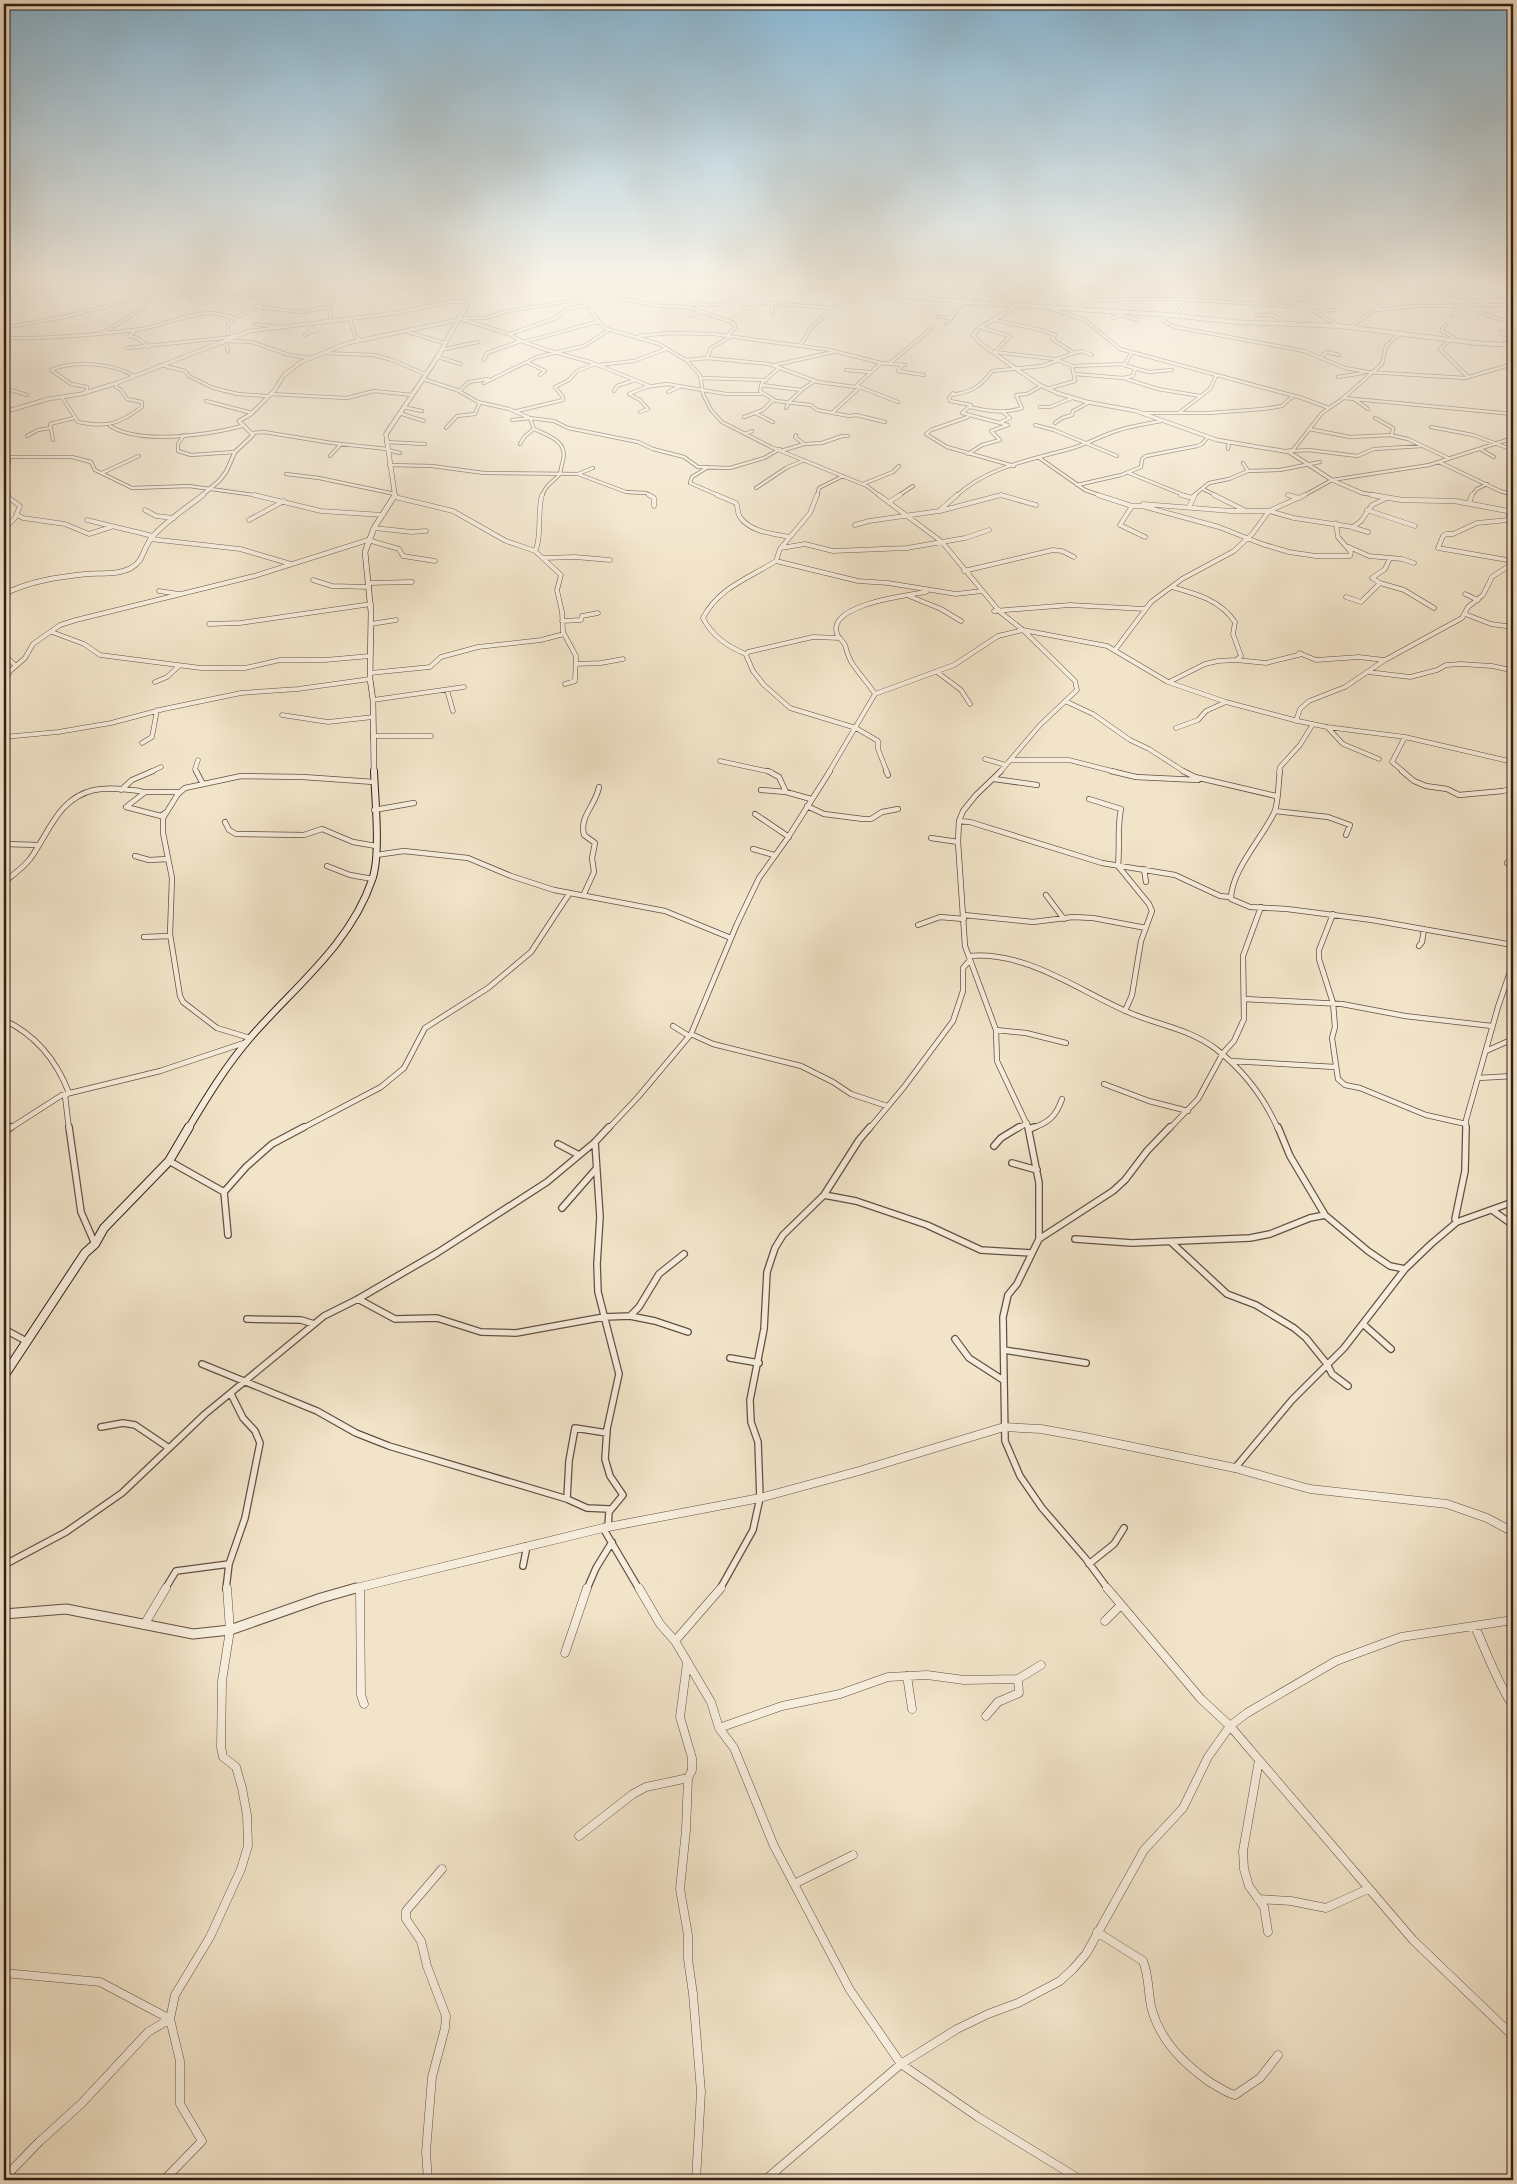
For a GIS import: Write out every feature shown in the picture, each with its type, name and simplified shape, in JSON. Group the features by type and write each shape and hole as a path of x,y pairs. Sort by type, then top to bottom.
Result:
{"main road":[{"path":"4,1376 86,1253 95,1244 104,1228 169,1162 211,1088 249,1040 340,942 360,908 373,879 376,846 373,700 370,676 371,604 365,552 374,528 395,496 386,447 388,429 419,384"}],"street":[{"path":"71,384 88,387 87,392"},
{"path":"4,412 114,384"},
{"path":"110,426 129,417 142,406 142,402 127,399 122,390 116,387 117,384"},
{"path":"205,384 213,388 238,394 333,396 341,398 372,392 412,395"},
{"path":"277,384 252,413 239,421 242,426 252,433 264,432 341,444 386,447 425,444"},
{"path":"441,384 480,402 516,411 530,418 534,429 556,439 562,446 564,458 560,474"},
{"path":"459,391 467,384"},
{"path":"516,411 563,400 563,396 555,387 561,384"},
{"path":"614,391 617,386 623,384"},
{"path":"645,384 651,387"},
{"path":"640,412 648,409 640,400 629,394 667,384 726,394 761,394 773,400 811,406 817,410 849,416 856,415 885,422"},
{"path":"702,384 702,389 714,414 728,426 772,447 863,484 942,542 996,611 1023,630 1075,681 1077,690 1040,725 1006,766 976,795 963,811 959,821 958,842 965,946 996,1030 997,1061 1028,1126 1037,1170 1039,1239"},
{"path":"786,408 788,402 811,384"},
{"path":"827,384 858,387 898,402"},
{"path":"832,413 860,384"},
{"path":"983,384 967,392 952,394 950,401 968,404 971,405 970,407 1013,412 1022,408 1016,395 1027,394 1041,386"},
{"path":"1038,384 1072,398 1145,413 1161,421 1208,437 1283,451 1309,450 1357,456 1388,448 1422,446"},
{"path":"1047,389 1063,384"},
{"path":"1142,384 1158,389 1200,396"},
{"path":"1180,412 1210,388 1212,384"},
{"path":"1245,384 1329,408"},
{"path":"1291,451 1295,449 1309,429 1329,408 1344,398 1359,384"},
{"path":"761,394 762,385 802,390"},
{"path":"668,392 681,386"},
{"path":"4,388 27,395"},
{"path":"62,397 74,418 80,423 110,426 124,433 204,434 242,426"},
{"path":"1145,413 1215,412 1280,407 1292,397"},
{"path":"1040,407 1050,407 1072,398"},
{"path":"1344,398 1454,408 1481,413 1513,414"},
{"path":"1353,399 1368,409"},
{"path":"744,417 763,410 773,400"},
{"path":"206,401 252,413"},
{"path":"446,428 457,416 475,414 480,402"},
{"path":"1055,424 1090,402"},
{"path":"968,454 982,445 1000,440 991,431 1007,426 1001,422 968,417 962,413 970,407"},
{"path":"401,410 422,411"},
{"path":"401,410 424,421"},
{"path":"1001,422 1010,418 1004,412"},
{"path":"755,413 772,422"},
{"path":"968,417 931,430 926,434 947,447 1014,466"},
{"path":"53,440 50,428 52,423 74,418"},
{"path":"512,420 530,418 549,420 568,428 638,442 653,449 684,457 696,466 708,467 730,468 764,458 780,450 804,444 822,444 842,436 848,436"},
{"path":"1375,418 1378,422 1393,428 1391,435"},
{"path":"939,511 970,482 990,473 1085,444 1117,430 1161,421"},
{"path":"1035,425 1054,430 1117,456"},
{"path":"1431,427 1456,430 1502,443 1513,450"},
{"path":"27,436 38,430 50,428"},
{"path":"520,444 525,436 534,429"},
{"path":"1309,429 1347,438 1391,435 1448,458"},
{"path":"745,434 752,431"},
{"path":"4,594 21,587 50,580 125,571 138,563 152,537 224,476 235,452 250,439 252,433"},
{"path":"184,435 178,444 178,451 192,455 235,452"},
{"path":"796,435 795,437 804,444"},
{"path":"520,436 525,436"},
{"path":"1077,485 1139,470 1142,459 1146,456 1197,446 1202,444 1208,437"},
{"path":"1115,650 1145,609 1182,579 1234,551 1248,538 1269,510 1299,498 1332,480 1439,462 1513,438"},
{"path":"1228,449 1229,442"},
{"path":"330,456 341,444"},
{"path":"386,447 400,453"},
{"path":"1383,452 1388,448"},
{"path":"1480,449 1494,457"},
{"path":"1283,451 1294,455 1332,480 1362,493 1388,498 1469,503 1511,512 1508,520 1477,523 1453,534 1446,534 1443,536 1438,548 1513,562"},
{"path":"1367,452 1378,452"},
{"path":"4,453 8,457 79,458 90,462 92,467 132,488 186,485 234,491 284,501 321,512 383,515"},
{"path":"102,473 139,456"},
{"path":"4,470 8,466 8,457"},
{"path":"1038,457 1088,492 1132,506 1214,526 1274,548 1316,556 1350,556 1351,552 1348,547 1338,537 1336,523"},
{"path":"756,488 786,468 804,460"},
{"path":"1189,507 1193,498 1209,483 1229,479 1248,471 1280,470 1320,462"},
{"path":"1439,462 1513,495"},
{"path":"1243,463 1248,471"},
{"path":"389,465 432,466 484,474 578,474 626,492 646,493 654,498 654,506"},
{"path":"863,484 893,472 899,466"},
{"path":"708,467 692,477 690,484 705,488 736,503 739,508 737,510 739,516 747,524 790,537"},
{"path":"578,474 593,468"},
{"path":"1129,473 1175,493 1193,498"},
{"path":"286,474 319,478 457,512 485,527 508,544 535,551 561,575 557,590 564,634 576,656 575,681 565,684"},
{"path":"535,551 539,538 537,526 543,494 547,484 560,474"},
{"path":"776,561 777,553 809,515 820,486 843,476"},
{"path":"1469,503 1470,496 1475,490 1487,484"},
{"path":"4,485 9,498 20,505 17,515 4,529"},
{"path":"889,502 913,486"},
{"path":"1203,489 1244,510"},
{"path":"856,525 958,508 1001,495 1036,505"},
{"path":"1288,495 1299,498"},
{"path":"1350,527 1358,524 1374,503 1388,498"},
{"path":"249,520 284,501"},
{"path":"1132,506 1153,504 1225,511 1269,510 1311,521 1336,523 1368,532"},
{"path":"1132,506 1120,525 1144,537"},
{"path":"145,510 156,516 174,518"},
{"path":"1367,510 1415,526"},
{"path":"17,515 23,518 65,524 89,534 111,527"},
{"path":"87,520 152,537 232,547 276,558 291,564"},
{"path":"374,528 412,532 426,531"},
{"path":"781,548 805,544 826,550 857,551 907,548 965,538 989,530"},
{"path":"4,684 15,665 25,658 33,644 60,626 76,620 182,594 291,564 368,540 399,549 403,556 435,561"},
{"path":"1348,547 1369,556 1414,563"},
{"path":"964,571 1054,550 1062,551 1074,557"},
{"path":"543,558 575,557 610,560"},
{"path":"1390,558 1385,570 1372,578 1380,583 1404,590 1434,608"},
{"path":"840,638 813,637 746,654 725,644 705,624 704,618 716,598 776,561 858,581 888,583 961,594 982,591"},
{"path":"1296,721 1300,709 1309,701 1345,687 1385,660 1462,618 1468,607 1478,600 1492,577 1513,562"},
{"path":"313,580 332,586 412,582"},
{"path":"1346,597 1361,602 1380,583"},
{"path":"1172,587 1211,599 1226,609 1235,622 1233,634 1239,643 1242,656 1236,660"},
{"path":"159,591 182,594"},
{"path":"875,694 862,673 852,663 836,629 838,623 853,608 873,602 932,591"},
{"path":"1465,594 1478,600"},
{"path":"909,596 941,609 961,621"},
{"path":"209,624 240,623 371,604"},
{"path":"996,611 1024,607 1070,605 1145,609"},
{"path":"562,621 581,620 582,616 598,613"},
{"path":"1465,614 1491,624 1513,626"},
{"path":"371,624 396,620"},
{"path":"4,1565 88,1517 122,1493 194,1424 324,1316 358,1299 438,1253 547,1182 594,1142 638,1097 690,1035 759,878 789,837 875,694 954,665 998,636 1023,630 1094,642 1115,650 1168,682 1226,702 1296,721 1405,737 1513,762"},
{"path":"52,632 84,644 92,652 100,655 163,662 179,666 244,668 280,660 330,660 370,656"},
{"path":"4,737 58,732 111,723 157,710 233,694 298,690 430,667 441,657 478,647 541,640 564,634"},
{"path":"1168,682 1206,664 1236,660 1266,663 1300,653 1316,660 1347,657 1385,660"},
{"path":"746,654 748,662 757,677 783,704 790,708 856,728 878,741 878,749 888,775"},
{"path":"4,655 15,665"},
{"path":"576,664 601,663 623,659"},
{"path":"1368,672 1410,677 1437,670 1446,665 1461,664 1492,666 1511,670"},
{"path":"155,682 167,677 179,666"},
{"path":"937,672 961,690 970,704"},
{"path":"373,700 464,687"},
{"path":"448,690 453,711"},
{"path":"1065,702 1093,714 1130,740 1149,749 1175,768 1203,780"},
{"path":"1176,728 1198,720 1206,711 1226,702"},
{"path":"142,743 152,736 157,710"},
{"path":"282,716 328,722 373,717"},
{"path":"1231,899 1241,869 1276,812 1280,766 1300,745 1314,724"},
{"path":"1327,727 1332,735 1346,746 1379,759"},
{"path":"373,736 431,736"},
{"path":"1405,737 1392,762 1414,781 1426,786 1446,789 1459,795 1503,791 1513,788"},
{"path":"198,760 194,769 203,784"},
{"path":"985,760 1006,766"},
{"path":"1011,760 1070,760 1136,777 1203,780 1276,796"},
{"path":"720,761 769,772 779,777 786,792"},
{"path":"121,790 132,780 161,767"},
{"path":"143,792 126,807 161,816 180,792 186,788 225,778 265,776 374,782"},
{"path":"994,779 1037,785"},
{"path":"583,896 594,872 592,858 595,843 584,835 582,820 598,794 599,787"},
{"path":"4,882 26,865 52,821 73,797 84,792 121,790 180,792"},
{"path":"761,790 786,792 811,799"},
{"path":"1089,799 1121,810 1118,824 1120,847 1118,866 1151,908 1151,916 1137,958 1137,974 1132,995 1125,1011"},
{"path":"374,810 414,803"},
{"path":"807,806 824,814 863,820 882,812 898,809"},
{"path":"165,812 163,818 164,833 172,878 170,936 180,996 183,1002 217,1028 249,1040"},
{"path":"1276,812 1328,817 1350,825 1346,835"},
{"path":"754,814 789,837"},
{"path":"959,821 970,822 1094,861 1118,866 1144,868 1186,879 1220,896 1261,908 1333,914 1424,928 1513,945"},
{"path":"225,822 230,830 236,834 304,835 322,829 353,842 376,846"},
{"path":"931,838 958,842"},
{"path":"4,844 38,845"},
{"path":"753,850 774,856"},
{"path":"376,855 404,851 468,858 511,876 569,894 656,909 690,920 731,938"},
{"path":"135,856 149,860 168,860"},
{"path":"1506,863 1513,858"},
{"path":"327,866 350,875 373,879"},
{"path":"1144,868 1146,882"},
{"path":"224,1192 246,1167 272,1144 315,1122 337,1108 366,1095 392,1079 404,1068 410,1059 424,1028 480,993 531,952 569,894"},
{"path":"1046,895 1064,919"},
{"path":"1261,908 1243,956 1244,1019 1234,1041 1223,1053 1198,1099 1147,1151 1125,1180 1113,1191 1039,1239 1017,1284 1008,1295 1003,1317 1005,1441 1020,1476 1042,1508 1089,1564 1120,1606 1201,1699 1230,1726 1368,1890 1413,1940 1513,2036"},
{"path":"1333,914 1319,950 1319,959 1333,1004 1336,1027 1332,1038 1338,1079 1345,1085 1360,1088 1426,1115 1466,1124"},
{"path":"918,925 940,917 1033,922 1092,918 1146,928"},
{"path":"1419,946 1422,942 1424,928"},
{"path":"144,937 170,936"},
{"path":"675,1641 724,1586 753,1530 760,1498 758,1442 751,1422 751,1390 759,1363 764,1329 767,1272 774,1248 782,1235 824,1195 859,1140 904,1088 956,1016 963,991 963,968 969,958 981,955 1008,958 1034,966 1125,1011 1156,1020 1197,1038 1223,1053 1258,1091 1271,1112 1290,1156 1325,1215 1368,1251 1390,1266 1405,1269"},
{"path":"1457,1222 1455,1219 1465,1171 1466,1124 1492,1026 1513,963"},
{"path":"1244,999 1333,1004 1420,1018 1492,1026"},
{"path":"4,1020 33,1037 53,1061 69,1093"},
{"path":"673,1026 713,1044 801,1066 834,1082 851,1094 888,1106"},
{"path":"996,1030 1026,1033 1066,1043"},
{"path":"1486,1051 1513,1039"},
{"path":"4,1132 58,1097 160,1071 249,1040"},
{"path":"1230,1061 1335,1067"},
{"path":"1478,1078 1513,1076"},
{"path":"1104,1084 1188,1111"},
{"path":"69,1093 65,1096 68,1111 67,1124 78,1194 90,1236 95,1244"},
{"path":"994,1146 1001,1138 1028,1126 1050,1122 1057,1116 1062,1099"},
{"path":"594,1142 597,1152 596,1169 600,1217 597,1280 619,1374 607,1433 605,1459 607,1471 623,1495 611,1505 605,1528 660,1624 675,1641 711,1702 719,1728 734,1748 774,1846 850,1990 901,2064 978,2117 1081,2180"},
{"path":"558,1144 579,1155"},
{"path":"169,1162 224,1192"},
{"path":"1012,1163 1037,1170"},
{"path":"562,1208 596,1169"},
{"path":"224,1192 228,1235"},
{"path":"824,1195 856,1201 927,1225 981,1250 1031,1253"},
{"path":"1235,1468 1292,1400 1344,1348 1405,1269 1457,1222 1513,1202"},
{"path":"1492,1210 1513,1225"},
{"path":"1076,1239 1114,1243 1250,1238 1270,1234 1310,1218 1325,1215"},
{"path":"1172,1242 1227,1294 1256,1306 1294,1328 1306,1338 1327,1364 1332,1374 1348,1386"},
{"path":"630,1316 639,1307 659,1274 684,1254"},
{"path":"358,1299 395,1319 437,1318 481,1332 516,1333 604,1316 630,1316 655,1321 688,1332"},
{"path":"247,1319 302,1320 314,1324"},
{"path":"1363,1324 1391,1349"},
{"path":"4,1330 26,1342"},
{"path":"955,1339 958,1347 966,1355 984,1369 1003,1380"},
{"path":"1004,1350 1086,1363"},
{"path":"730,1358 759,1363"},
{"path":"202,1364 317,1411 356,1433 389,1446 567,1499 588,1508 609,1509"},
{"path":"164,2180 202,2141 180,2104 180,2061 170,2019 175,1995 210,1937 241,1868 248,1846 247,1815 239,1774 236,1767 223,1757 221,1747 222,1681 230,1630 226,1593 229,1564 245,1518 247,1502 260,1455 258,1436 252,1426 243,1418 232,1400 231,1394"},
{"path":"101,1427 120,1424 136,1426 144,1429 153,1438 169,1448"},
{"path":"4,1614 66,1609 193,1634 230,1630 320,1598 360,1587 605,1528 760,1498 859,1471 1004,1427 1041,1429 1235,1468 1310,1489 1447,1504 1487,1518 1513,1532"},
{"path":"567,1499 569,1461 575,1428 607,1433"},
{"path":"1089,1564 1114,1544 1124,1528"},
{"path":"565,1653 586,1589 593,1578 601,1557 612,1542"},
{"path":"523,1566 527,1546"},
{"path":"144,1625 176,1571 229,1564"},
{"path":"360,1587 361,1695 364,1704"},
{"path":"1105,1621 1120,1606"},
{"path":"765,2180 901,2064 957,2030 988,2014 1018,2003 1060,1981 1086,1954 1132,1867 1144,1850 1183,1808 1208,1758 1230,1726 1268,1701 1336,1662 1401,1637 1513,1620"},
{"path":"1475,1627 1500,1678 1502,1690 1513,1706"},
{"path":"687,1662 680,1717 692,1758 692,1770 688,1778 686,1830 680,1889 688,1934 689,1966 694,1994 701,2092 696,2180"},
{"path":"719,1728 782,1706 840,1694 888,1677 927,1675 964,1680 1018,1679 1041,1665"},
{"path":"907,1676 912,1709"},
{"path":"986,1716 998,1702 1019,1693 1018,1679"},
{"path":"1259,1760 1242,1851 1244,1869 1249,1886 1264,1907 1268,1932"},
{"path":"580,1836 633,1794 646,1787 688,1778"},
{"path":"794,1884 853,1855"},
{"path":"428,2180 426,2152 432,2076 445,2028 446,2016 421,1941 406,1919 406,1911 442,1869"},
{"path":"1258,1899 1291,1901 1326,1908 1368,1890"},
{"path":"1097,1932 1143,1961 1149,1982 1151,2004 1155,2019 1169,2044 1182,2060 1202,2077 1230,2094 1235,2095 1261,2077 1272,2066 1278,2055"},
{"path":"4,1973 100,1982 170,2019"},
{"path":"4,2178 39,2142 82,2103 148,2032 170,2019"}]}
